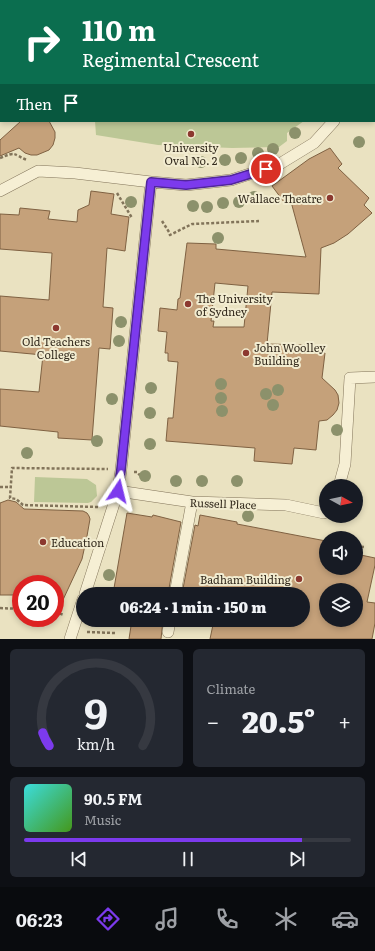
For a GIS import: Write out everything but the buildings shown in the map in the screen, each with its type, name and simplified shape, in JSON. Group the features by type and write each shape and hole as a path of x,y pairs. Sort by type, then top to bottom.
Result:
{"lane":[{"path":"0,191 38,171 75,173 186,185 231,180 278,165 314,144 333,122"},
{"path":"87,587 118,491 151,182"},
{"path":"341,479 345,464 350,378 375,376"},
{"name":"Russell Place","path":"118,491 192,502 286,505 319,512"},
{"path":"176,587 192,502"},
{"path":"70,639 76,621"},
{"path":"168,632 169,627"}],"path":[{"path":"0,158 12,153 20,155 25,160 29,160"},
{"path":"116,190 133,220"},
{"path":"173,233 192,224 259,221"},
{"path":"112,508 23,505 16,499 10,498 12,468 121,470"},
{"path":"0,487 11,487"},
{"path":"0,608 12,609"},
{"path":"86,632 115,633"}],"green space":[{"name":"University Oval No. 2","path":"95,122 303,122 287,133 287,141 279,147 232,148 158,145 96,135"},
{"path":"35,477 87,479 96,485 97,496 88,503 34,502"}],"place":[{"name":"University Oval No. 2","path":"191,134"},
{"name":"Wallace Theatre","path":"330,198"},
{"name":"The University of Sydney","path":"188,304"},
{"name":"Old Teachers College","path":"56,328"},
{"name":"John Woolley Building","path":"246,353"},
{"name":"Education","path":"43,542"},
{"name":"Badham Building","path":"299,579"}],"route":[{"path":"118,491 151,182 186,185 231,180 266,169"}]}
